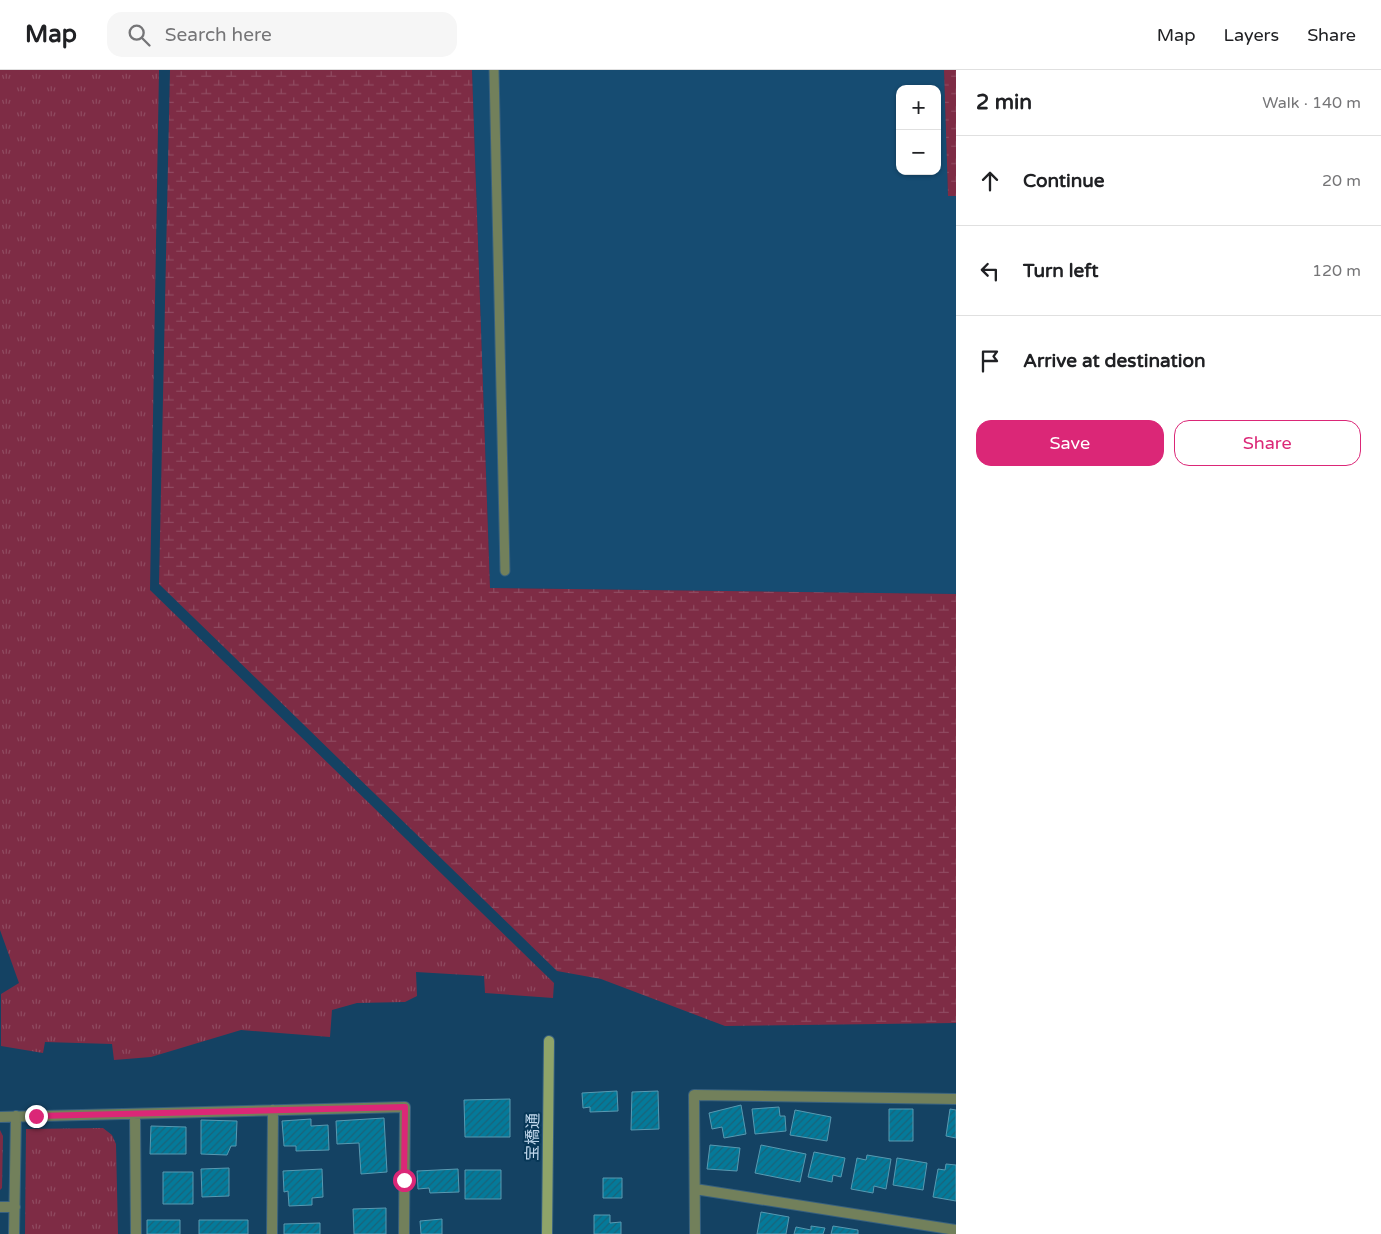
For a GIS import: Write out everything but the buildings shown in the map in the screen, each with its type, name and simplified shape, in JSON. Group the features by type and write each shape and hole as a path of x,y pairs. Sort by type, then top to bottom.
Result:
{"street":[{"name":"宝橋通","path":"547,1234 549,1040"},
{"path":"694,1234 696,1189 694,1095 956,1099"},
{"path":"0,1117 405,1107 404,1234"},
{"path":"272,1234 273,1110"},
{"path":"135,1114 136,1234"},
{"path":"14,1234 16,1116"},
{"path":"696,1189 956,1230"},
{"path":"0,1207 14,1207"}],"lane":[{"path":"494,70 505,571"}],"shaded area":[{"path":"472,70 944,70 948,196 956,196 956,594 490,588"}],"green space":[{"path":"0,70 159,70 150,590 554,983 553,998 485,993 484,976 416,972 417,996 405,1002 357,1003 332,1010 330,1037 241,1030 151,1057 114,1060 112,1044 45,1042 43,1053 1,1046 1,994 19,983 0,930"},
{"path":"170,70 472,70 490,588 956,594 956,1023 725,1026 601,979 557,971 159,584"},
{"path":"944,70 956,70 956,196 948,196"},
{"path":"103,1128 112,1135 116,1144 118,1234 25,1234 26,1129"},
{"path":"0,1130 3,1136 2,1188 0,1190"}],"route":[{"path":"36,1116 405,1107 404,1180"}]}
